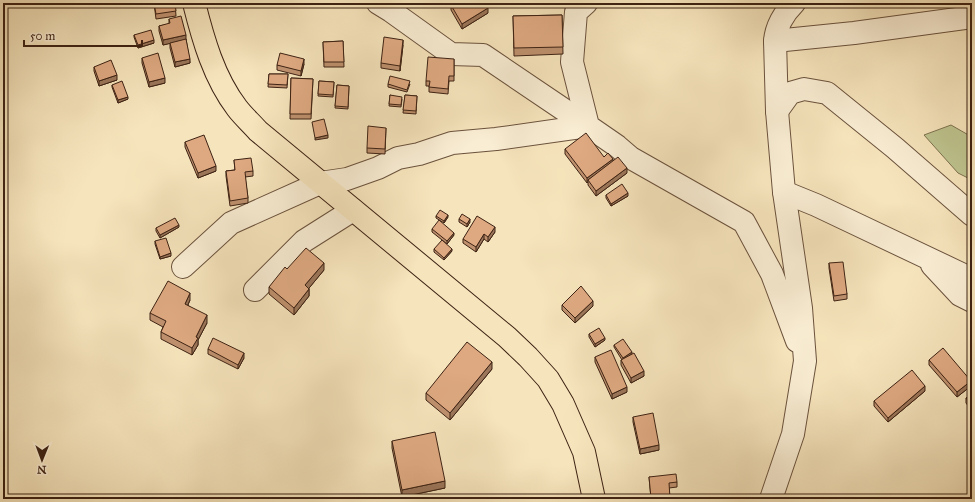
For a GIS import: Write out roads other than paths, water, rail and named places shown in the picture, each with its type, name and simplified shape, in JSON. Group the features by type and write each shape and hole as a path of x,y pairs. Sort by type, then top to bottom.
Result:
{"main road":[{"path":"194,3 205,46 218,76 237,108 258,131 507,337 528,356 548,379 563,404 584,452 594,499"}],"street":[{"path":"378,3 451,54 484,55 617,146 631,158 744,222 772,274 804,361"},
{"path":"586,3 576,12 572,62 588,126"},
{"path":"771,499 793,434 804,361 802,308 784,192 777,111 775,41 775,33 786,11 794,3"},
{"path":"775,41 854,33 972,17"},
{"path":"777,111 790,94 804,89 827,93 895,148 972,215"},
{"path":"183,267 231,223 320,183 347,179 378,168 398,158 419,154 452,142 496,139 588,126"},
{"path":"784,192 816,205 922,254 972,279"},
{"path":"254,290 304,241 354,210"},
{"path":"922,254 960,295 972,301"}]}
